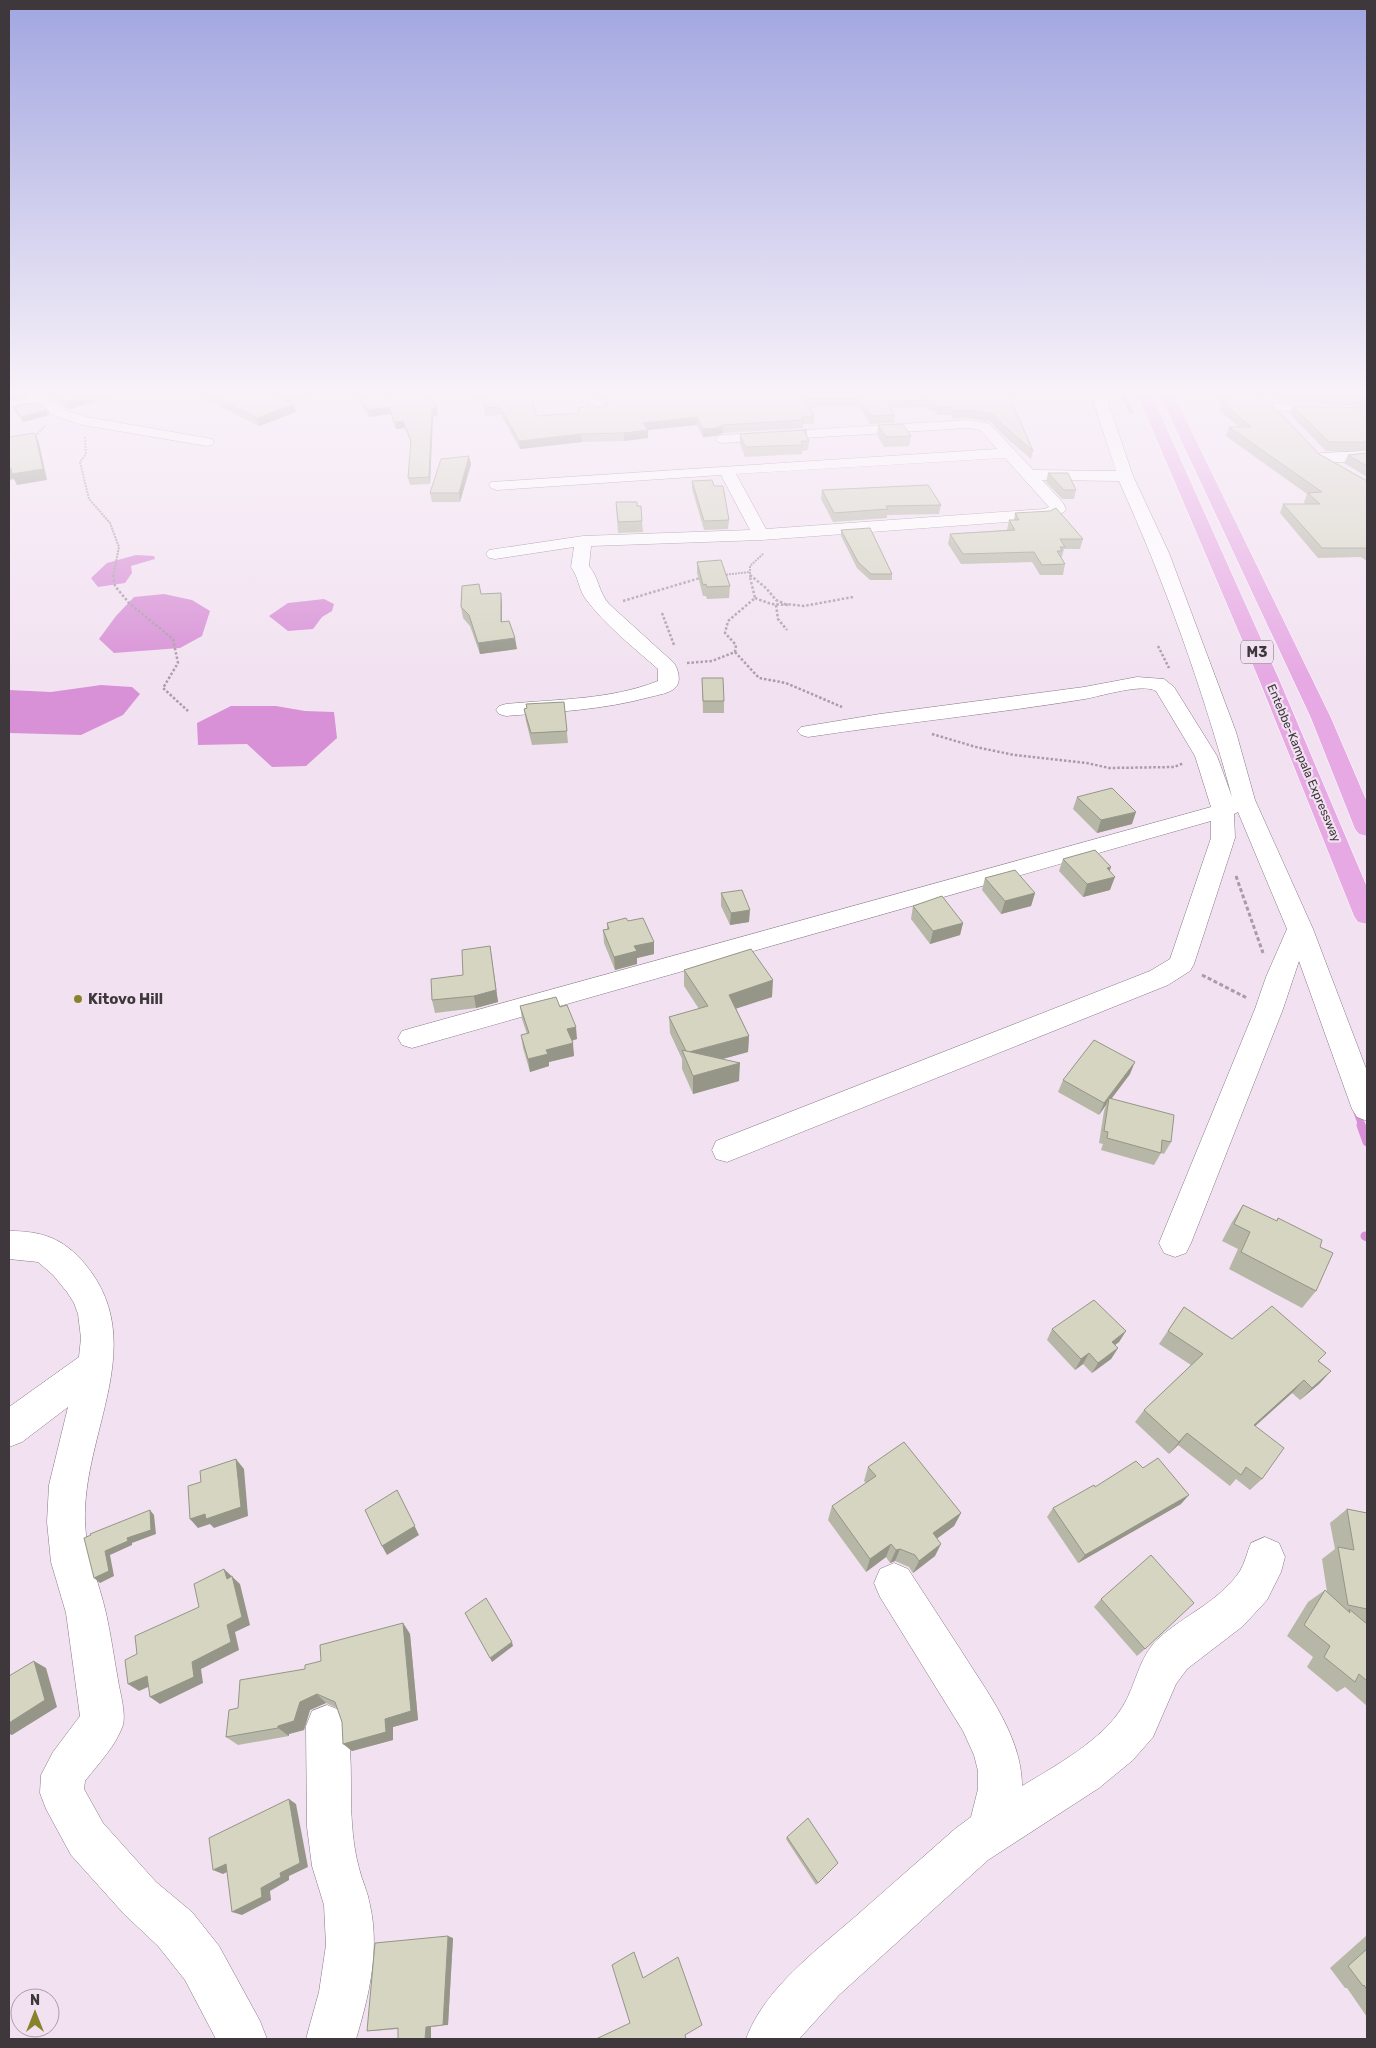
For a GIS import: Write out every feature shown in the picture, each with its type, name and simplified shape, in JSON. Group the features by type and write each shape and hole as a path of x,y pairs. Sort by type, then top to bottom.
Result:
{"highway":[{"name":"Entebbe-Kampala Expressway","path":"1185,487 1268,677 1367,916"},
{"name":"M3","path":"1210,487 1316,709 1367,829"}],"street":[{"path":"737,487 767,535"},
{"path":"495,554 584,541 767,535 1056,512 1057,506 1039,487"},
{"path":"1130,487 1160,553 1225,732 1233,806 1300,929 1367,1109"},
{"path":"506,710 604,700 652,692 668,684 669,674 667,667 602,608 598,600 592,595 586,574 580,567 584,541"},
{"path":"808,731 1084,693 1138,683 1157,683 1164,686 1206,756 1222,806 1233,806"},
{"path":"727,1150 1128,991 1159,978 1181,964 1233,806"},
{"path":"412,1038 1233,806"},
{"path":"1175,1243 1269,1009 1279,977 1300,929"},
{"path":"9,1245 47,1250 65,1264 83,1284 95,1309 98,1346 96,1366 68,1485 66,1515 71,1562 86,1613 101,1703 102,1723 63,1775 62,1793 87,1839 140,1898 175,1929 202,1963 242,2039"},
{"path":"9,1429 96,1366"},
{"path":"771,2039 781,2022 822,1978 972,1844 991,1829 1080,1775 1117,1746 1137,1723 1163,1665 1172,1654 1245,1598 1260,1578 1265,1557"},
{"path":"894,1583 978,1716 996,1752 1000,1771 1000,1789 991,1829"},
{"path":"327,1726 330,1815 334,1860 348,1910 351,1946 345,1990 331,2039"}],"path":[{"path":"84,487 96,509 106,516 114,530 115,541 120,548 113,578 119,592 173,639 178,663 163,688 188,711"},
{"path":"755,598 750,577 750,566 761,557 767,535"},
{"path":"717,575 750,572"},
{"path":"598,600 625,602 643,594 675,587 708,576"},
{"path":"750,577 767,589 776,600 791,605"},
{"path":"755,598 776,605 817,605 837,598 853,597"},
{"path":"735,652 736,645 725,633 728,621 755,598"},
{"path":"776,605 774,613 777,620 787,630"},
{"path":"653,654 687,663 704,664 735,652"},
{"path":"735,652 759,678 786,683 842,707 880,720"},
{"path":"929,733 976,747 1014,754 1087,763 1109,768 1174,767 1206,756"},
{"path":"1223,838 1263,954"},
{"path":"1181,964 1269,1009"}],"shaded area":[{"path":"136,555 154,556 155,559 131,566 132,573 125,583 98,587 91,578 107,563"},
{"path":"164,594 192,600 210,611 202,636 180,648 114,653 99,639 116,616 134,597"},
{"path":"324,599 334,604 332,611 322,617 313,629 288,631 269,616 288,603"},
{"path":"101,685 132,687 140,694 123,715 81,735 9,733 9,690 51,692"},
{"path":"231,706 276,706 305,711 334,712 337,738 306,766 272,767 247,744 198,745 197,723"}],"building":[{"path":"432,487 461,487 459,493 430,493"},
{"path":"694,487 723,487 729,520 704,521"},
{"path":"929,487 941,505 886,506 888,509 834,513 822,490"},
{"path":"1061,487 1074,487 1076,490 1064,490"},
{"path":"1314,487 1367,487 1367,549 1322,548 1283,504 1320,504 1308,493 1322,492"},
{"path":"616,502 637,502 637,506 641,506 642,521 618,522"},
{"path":"1056,508 1083,539 1060,539 1065,547 1060,547 1062,551 1057,551 1065,564 1042,565 1034,552 963,554 950,534 1015,530 1009,520 1019,520 1015,513 1050,511"},
{"path":"870,528 892,574 871,574 858,562 841,530"},
{"path":"721,560 730,586 707,587 706,584 703,585 697,562"},
{"path":"479,584 481,594 501,593 501,622 509,621 515,638 478,643 469,615 461,607 462,586"},
{"path":"702,678 723,678 724,701 703,701"},
{"path":"564,702 567,731 531,733 524,709 527,708 526,704"},
{"path":"1112,788 1136,812 1101,820 1077,797"},
{"path":"1095,850 1111,867 1107,868 1115,877 1087,884 1063,859"},
{"path":"1015,870 1035,893 1005,901 985,878"},
{"path":"742,890 750,910 731,913 721,893"},
{"path":"942,896 963,923 933,931 913,906"},
{"path":"626,918 628,921 643,918 654,942 634,946 637,951 614,957 603,930 609,929 607,923"},
{"path":"490,946 496,990 474,996 432,1000 431,979 463,975 462,950"},
{"path":"751,949 773,980 729,995 749,1036 689,1052 686,1051 669,1017 708,1006 684,970"},
{"path":"556,997 560,1007 567,1005 576,1027 567,1029 573,1043 546,1050 548,1054 528,1059 521,1035 529,1033 520,1006"},
{"path":"1094,1040 1135,1062 1104,1103 1063,1080"},
{"path":"682,1050 740,1063 693,1076"},
{"path":"1109,1098 1174,1115 1171,1142 1162,1140 1161,1153 1107,1138 1108,1132 1104,1131"},
{"path":"1243,1205 1277,1221 1278,1218 1322,1240 1320,1247 1333,1253 1316,1291 1241,1252 1250,1232 1234,1224"},
{"path":"1094,1300 1126,1331 1112,1342 1118,1348 1098,1363 1089,1353 1081,1359 1052,1329"},
{"path":"1272,1306 1326,1353 1318,1361 1331,1371 1312,1388 1304,1380 1254,1425 1284,1448 1262,1479 1246,1467 1241,1475 1187,1433 1179,1442 1144,1410 1203,1354 1168,1331 1184,1307 1232,1339"},
{"path":"904,1442 961,1513 933,1533 941,1544 919,1561 915,1555 900,1549 896,1550 891,1544 870,1559 832,1506 876,1476 868,1467"},
{"path":"1158,1458 1189,1495 1085,1555 1053,1508 1094,1485 1095,1487 1136,1461 1143,1468"},
{"path":"236,1459 241,1507 206,1519 205,1514 190,1519 188,1486 201,1482 200,1471"},
{"path":"397,1490 415,1526 382,1546 365,1510"},
{"path":"1347,1509 1367,1513 1367,1609 1348,1605 1338,1547 1354,1550"},
{"path":"150,1510 151,1530 127,1538 128,1541 105,1551 109,1571 94,1578 84,1538"},
{"path":"1151,1555 1194,1603 1145,1649 1101,1599"},
{"path":"224,1569 227,1579 232,1576 242,1617 227,1625 231,1642 192,1662 194,1677 150,1697 147,1676 128,1684 125,1660 137,1654 135,1636 199,1607 194,1584"},
{"path":"1325,1590 1350,1613 1349,1609 1367,1624 1367,1681 1359,1674 1355,1682 1324,1657 1330,1646 1304,1625"},
{"path":"486,1598 512,1642 490,1658 465,1613"},
{"path":"403,1623 411,1711 385,1719 386,1732 343,1744 342,1722 335,1702 317,1694 300,1702 294,1721 278,1726 278,1728 226,1737 229,1710 238,1708 240,1680 305,1669 305,1665 321,1661 320,1645"},
{"path":"34,1661 45,1700 9,1723 9,1676"},
{"path":"289,1799 300,1863 280,1873 281,1877 261,1888 262,1897 232,1912 226,1864 213,1870 209,1838"},
{"path":"808,1818 838,1863 818,1883 787,1837"},
{"path":"448,1936 443,2025 426,2027 425,2039 398,2039 398,2028 367,2031 375,1943"},
{"path":"1367,1949 1367,1990 1348,1966"},
{"path":"634,1952 643,1978 678,1957 702,2025 685,2035 686,2039 596,2039 630,2023 612,1965"}],"waterway":[{"path":"1356,1109 1362,1126"},
{"path":"1361,1125 1367,1142"}],"place":[{"name":"Kitovo Hill","path":"78,999"}]}
